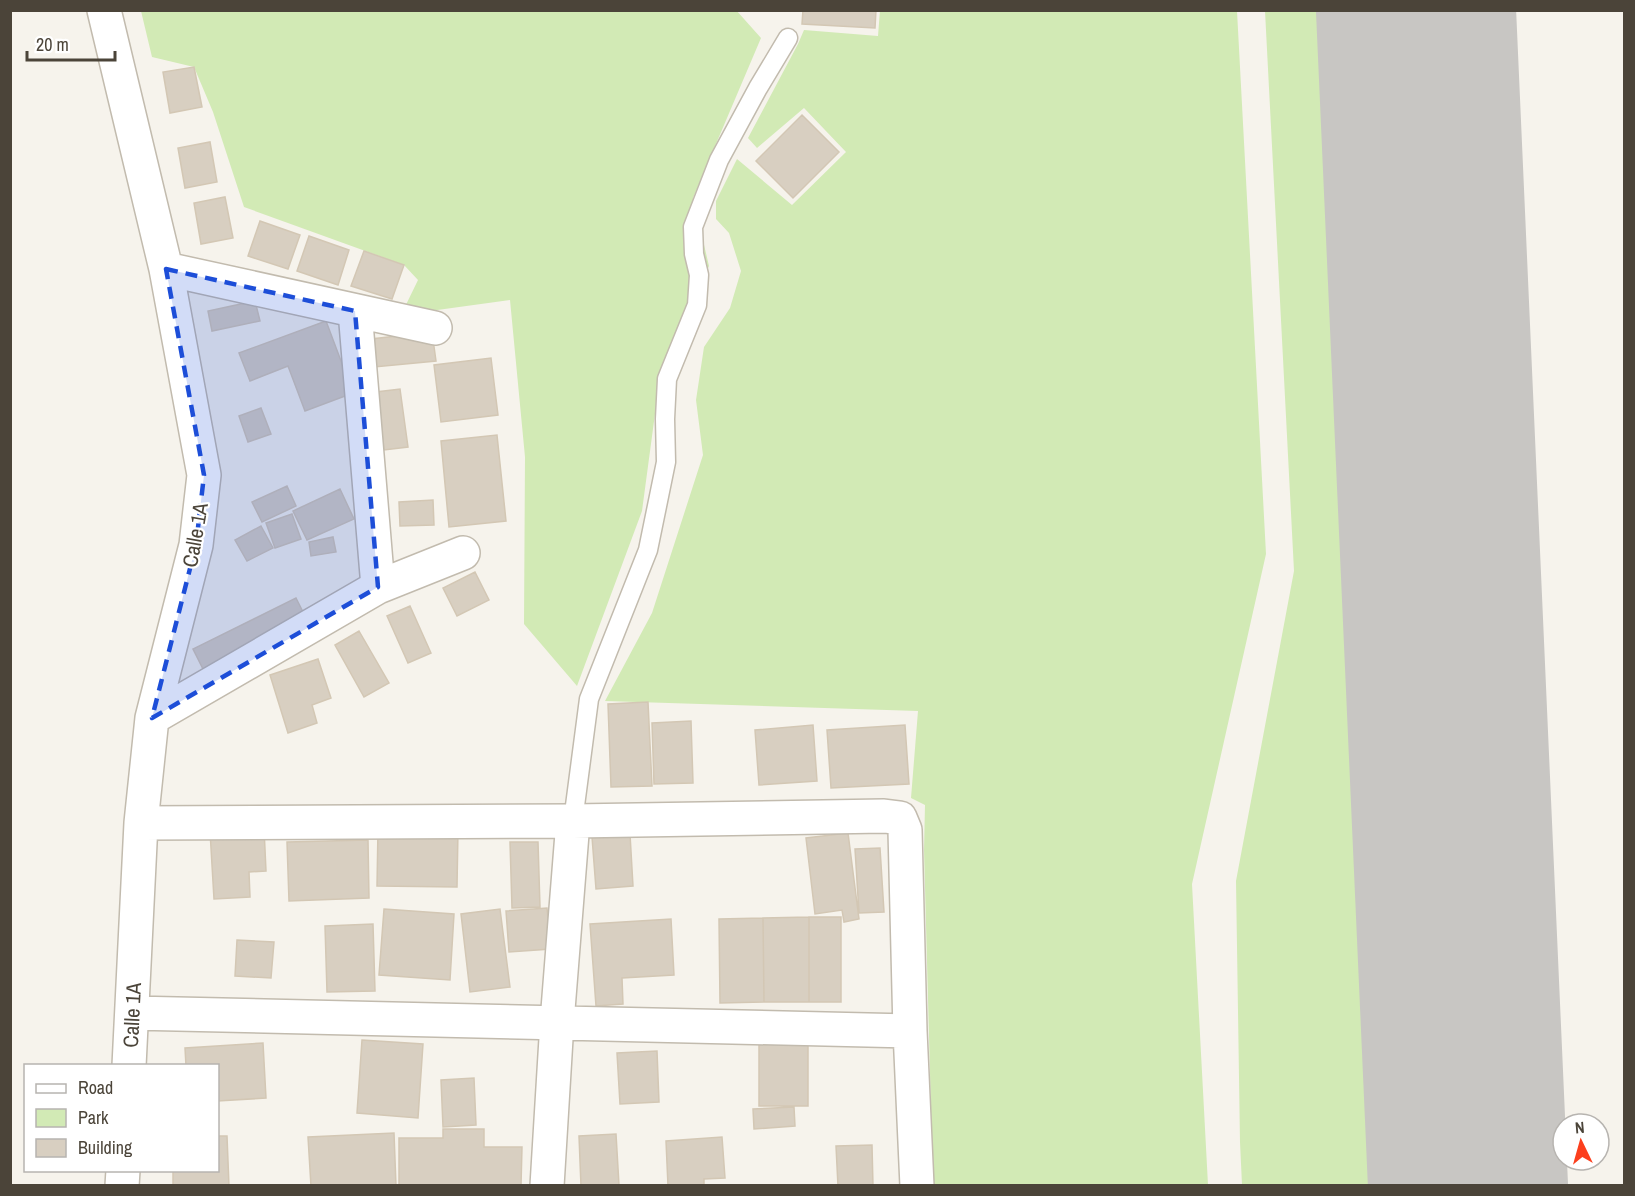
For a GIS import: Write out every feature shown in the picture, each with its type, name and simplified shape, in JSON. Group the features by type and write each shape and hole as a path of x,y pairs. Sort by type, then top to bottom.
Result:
{"street":[{"name":"Calle 1A","path":"104,10 166,269 204,475 196,545 152,718 141,823 129,1064"},
{"path":"166,269 435,328"},
{"path":"355,311 378,587"},
{"path":"152,718 378,587 463,553"},
{"path":"141,823 573,821 884,816 900,818 905,830 917,1185"},
{"path":"547,1185 573,821"},
{"path":"132,1013 910,1031"}],"lane":[{"path":"573,821 589,699 648,550 666,462 667,379 697,304 699,275 694,254 693,227 719,160 788,38"}],"highlighted area":[{"path":"166,269 355,311 378,587 152,718 196,545 204,475"}],"green space":[{"path":"736,10 761,38 693,198 709,266 659,384 642,511 577,686 524,624 525,457 510,300 401,315 418,280 404,265 244,207 213,112 194,67 152,57 141,11"},
{"path":"880,10 1237,11 1266,554 1192,884 1208,1185 933,1185 924,850 925,805 911,798 918,711 605,701 652,613 703,455 696,400 704,347 730,308 741,271 729,233 716,219 716,201 737,159 792,205 846,152 804,108 757,148 748,138 804,30 878,36"},
{"path":"1265,11 1400,11 1451,1185 1242,1185 1236,881 1294,571"}],"building":[{"path":"803,10 876,10 875,28 802,24"},
{"path":"194,67 202,107 170,113 163,72"},
{"path":"802,115 839,152 793,198 756,161"},
{"path":"210,142 217,182 185,188 178,148"},
{"path":"225,197 233,238 201,244 194,203"},
{"path":"260,221 300,235 288,269 248,256"},
{"path":"309,236 349,250 338,285 297,271"},
{"path":"364,251 404,265 392,299 351,286"},
{"path":"255,301 260,321 212,331 208,311"},
{"path":"326,321 353,393 305,411 288,366 250,381 239,353"},
{"path":"432,332 436,361 374,367 371,339"},
{"path":"491,358 498,415 441,422 434,365"},
{"path":"400,389 408,447 384,450 376,392"},
{"path":"261,408 271,434 248,442 239,416"},
{"path":"497,435 506,521 449,527 441,441"},
{"path":"287,486 296,506 262,522 252,502"},
{"path":"340,489 354,519 307,540 293,511"},
{"path":"433,500 434,525 400,526 399,502"},
{"path":"292,514 301,539 275,548 266,523"},
{"path":"261,526 273,548 247,561 235,540"},
{"path":"333,537 336,552 311,556 309,542"},
{"path":"475,572 489,600 457,616 443,588"},
{"path":"296,598 309,624 206,675 193,649"},
{"path":"410,606 431,653 408,663 387,616"},
{"path":"359,631 389,683 364,697 335,645"},
{"path":"318,659 331,698 312,705 317,723 288,733 270,675"},
{"path":"648,702 652,786 611,787 608,704"},
{"path":"691,721 693,783 654,784 652,723"},
{"path":"813,725 817,781 759,785 755,730"},
{"path":"905,725 909,784 831,788 827,730"},
{"path":"264,828 266,871 249,872 250,897 214,899 210,831"},
{"path":"378,829 458,830 457,887 377,886"},
{"path":"848,833 859,919 844,922 842,910 815,914 806,838"},
{"path":"630,834 633,886 596,889 592,837"},
{"path":"368,840 369,898 289,901 287,842"},
{"path":"510,842 538,842 540,907 512,908"},
{"path":"880,848 884,912 859,913 855,849"},
{"path":"547,908 551,949 509,952 506,911"},
{"path":"384,909 454,914 450,980 379,975"},
{"path":"500,909 510,987 470,992 461,914"},
{"path":"809,917 809,1002 764,1002 763,918"},
{"path":"809,917 841,917 841,1002 809,1002"},
{"path":"763,918 764,1002 720,1003 719,919"},
{"path":"671,919 674,975 622,978 623,1004 596,1006 590,924"},
{"path":"373,924 375,991 327,992 325,926"},
{"path":"237,940 274,942 271,978 235,976"},
{"path":"362,1040 423,1044 418,1118 357,1113"},
{"path":"759,1041 808,1041 808,1106 759,1106"},
{"path":"263,1043 266,1098 219,1101 219,1064 186,1064 185,1048"},
{"path":"657,1051 659,1102 620,1104 617,1053"},
{"path":"474,1078 476,1125 443,1127 441,1080"},
{"path":"794,1107 795,1126 754,1129 753,1109"},
{"path":"443,1129 484,1129 484,1147 522,1147 521,1186 399,1186 399,1138 443,1138"},
{"path":"394,1133 396,1186 311,1186 308,1137"},
{"path":"616,1134 619,1185 581,1186 579,1136"},
{"path":"219,1136 227,1136 229,1186 173,1186 173,1172 219,1172"},
{"path":"722,1137 725,1178 704,1179 704,1186 668,1186 666,1141"},
{"path":"872,1145 873,1186 838,1186 836,1146"}],"runway":[{"path":"1416,10 1468,1186"}]}
